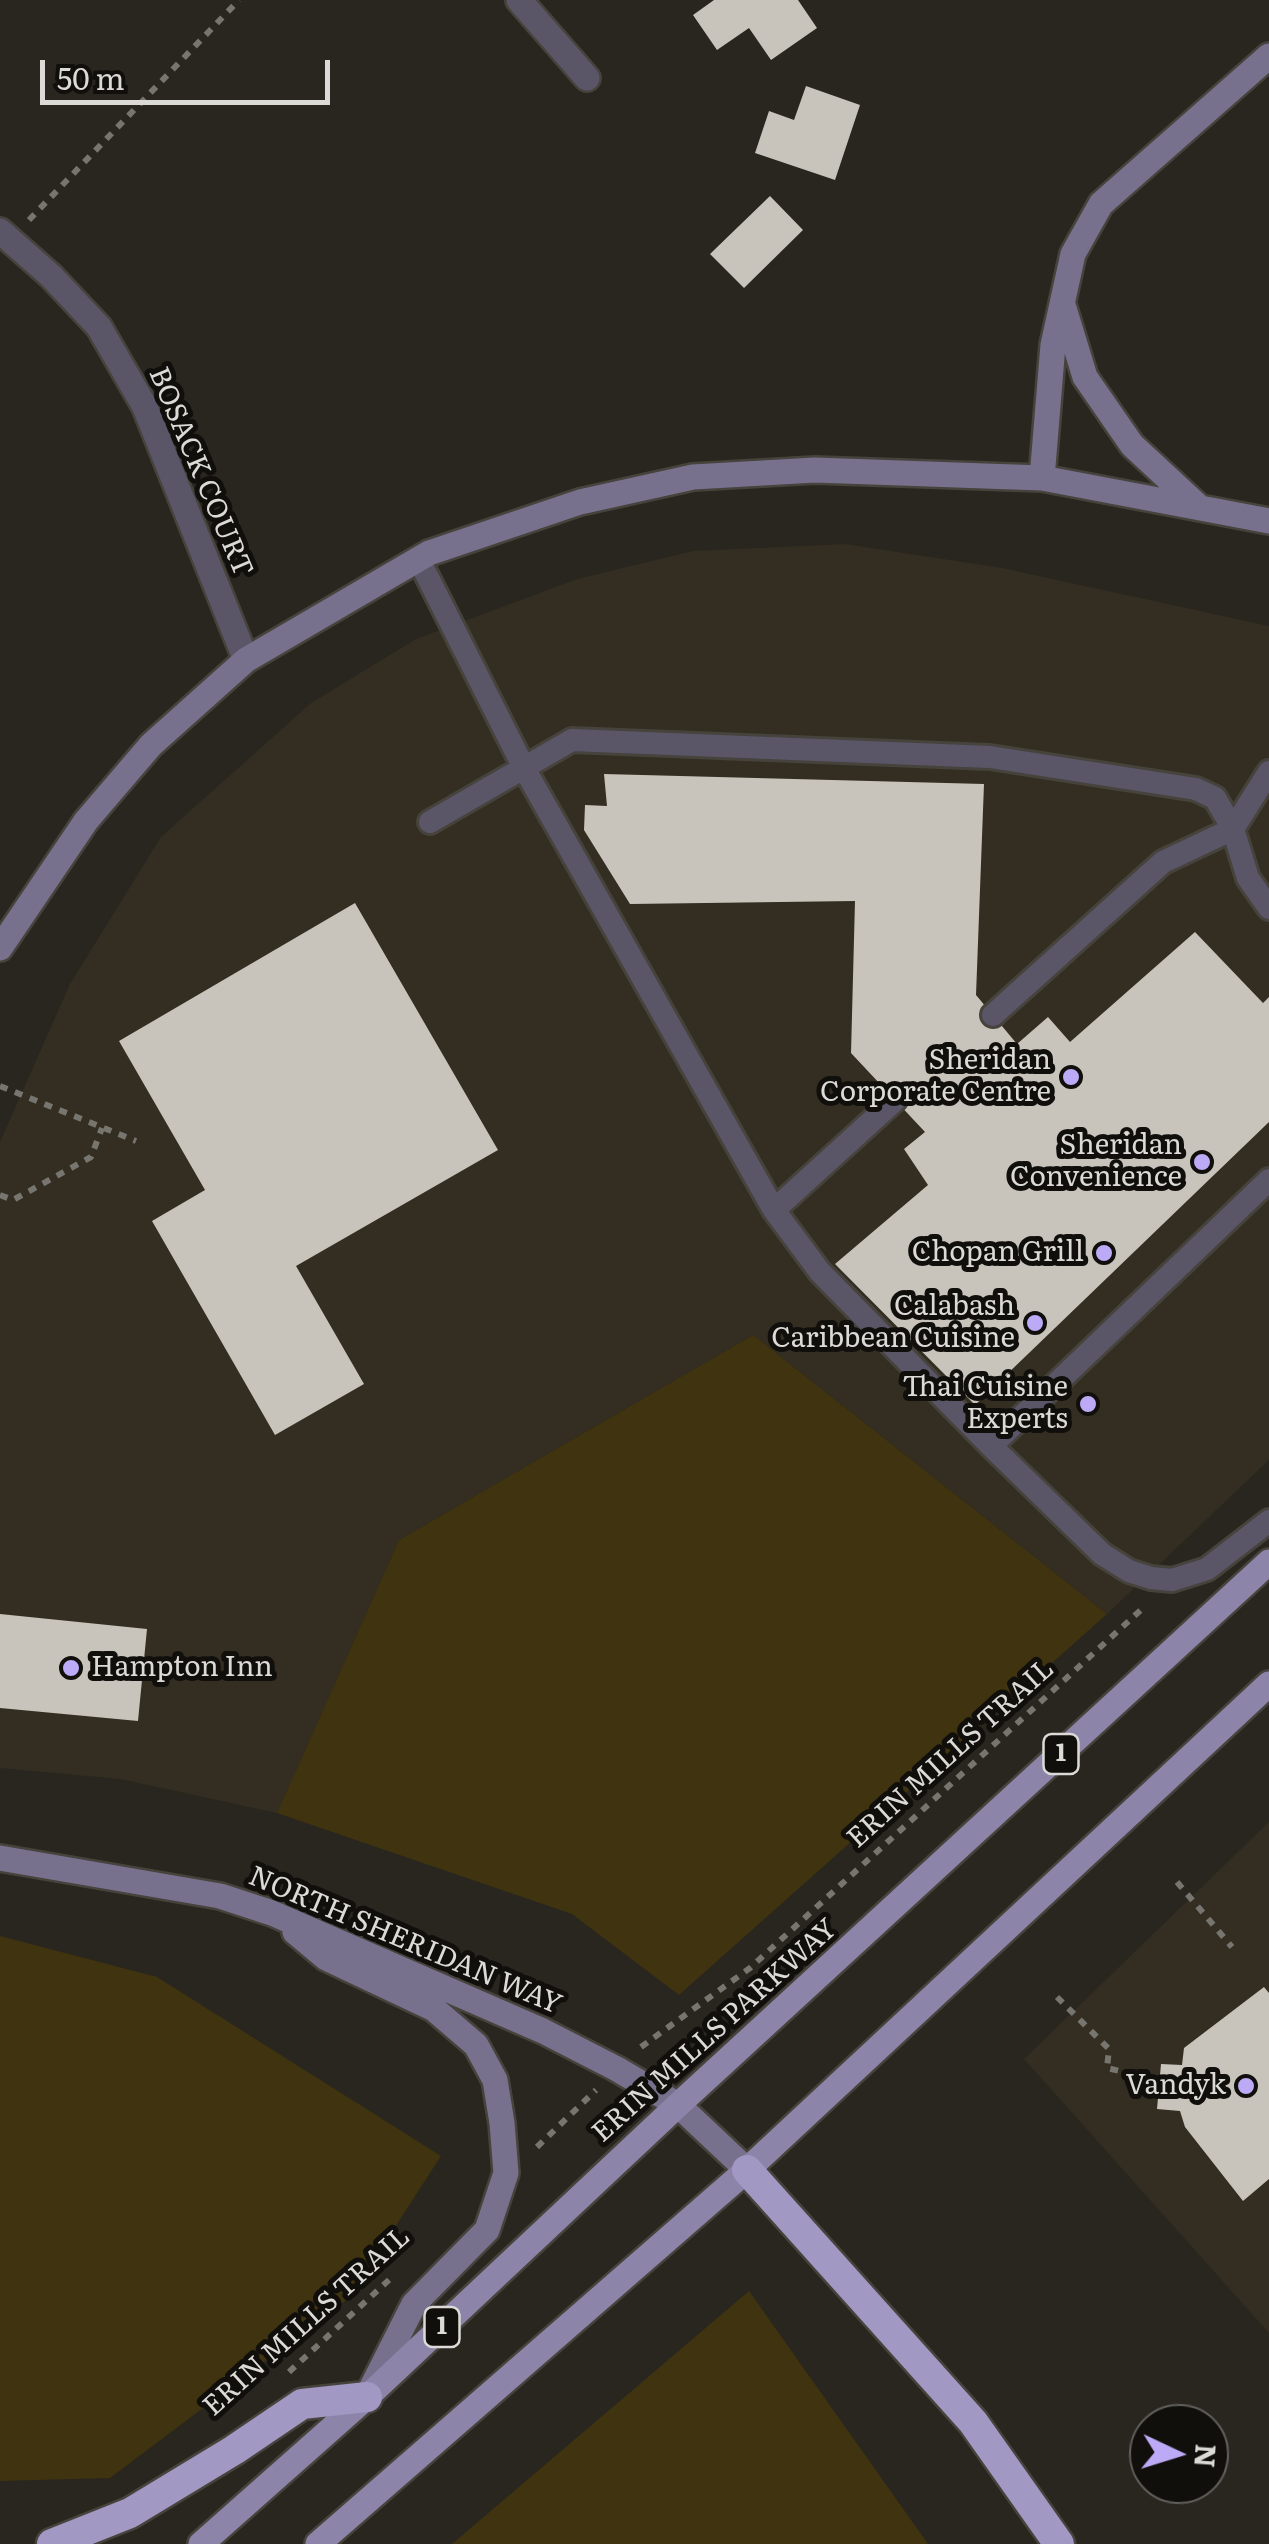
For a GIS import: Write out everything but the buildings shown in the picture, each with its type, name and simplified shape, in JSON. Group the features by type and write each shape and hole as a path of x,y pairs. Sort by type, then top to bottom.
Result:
{"highway":[{"path":"747,2170 973,2422 1059,2544"},
{"path":"52,2544 130,2513 302,2404 367,2398"}],"main road":[{"name":"ERIN MILLS PARKWAY","path":"201,2544 367,2398 678,2104 1269,1562"},
{"path":"318,2544 747,2170 1269,1684"}],"street":[{"path":"520,0 587,78"},
{"path":"1042,478 1053,345 1072,254 1101,204 1269,56"},
{"name":"BOSACK COURT","path":"5,235 100,327 145,407 246,660"},
{"path":"1062,305 1085,378 1132,445 1202,510"},
{"path":"0,948 86,821 138,760 246,660 429,554 580,502 692,478 815,470 1042,478 1269,521"},
{"name":"NORTH SHERIDAN WAY","path":"0,1858 220,1896 272,1913 542,2031 678,2104 747,2170"},
{"path":"272,1913 326,1958 434,2008 476,2046 494,2080 506,2174 487,2230 414,2304 367,2398"}],"lane":[{"path":"418,560 524,768 774,1210 820,1272 990,1446 1102,1554 1129,1571 1172,1580 1192,1576 1221,1560 1269,1520"},
{"path":"430,822 572,740 990,757 1196,788 1215,798 1233,829 1248,878 1269,908"},
{"path":"993,1015 1163,862 1233,829 1269,772"},
{"path":"774,1210 894,1100"},
{"path":"990,1446 1269,1180"}],"path":[{"path":"5,235 239,0"},
{"path":"0,1086 136,1142"},
{"path":"0,1195 13,1200 91,1156 102,1128"},
{"name":"ERIN MILLS TRAIL","path":"652,2036 750,1968 1172,1580"},
{"path":"1177,1882 1232,1947"},
{"path":"1057,1997 1108,2049 1106,2068 1124,2072"},
{"path":"534,2150 585,2100"},
{"name":"ERIN MILLS TRAIL","path":"279,2380 401,2269"}],"shaded area":[{"path":"845,544 1002,568 1269,626 1269,1460 1107,1614 753,1335 399,1540 277,1813 120,1779 0,1768 0,1142 70,984 161,837 311,703 416,639 577,579 693,551"},
{"path":"753,1335 1107,1614 679,1995 572,1914 277,1813 399,1540"},
{"path":"1269,1822 1269,2333 1024,2059"},
{"path":"0,1936 157,1977 441,2156 349,2298 110,2478 0,2481"},
{"path":"749,2291 928,2544 452,2544"}],"place":[{"name":"Sheridan Corporate Centre","path":"1071,1077"},
{"name":"Sheridan Convenience","path":"1202,1162"},
{"name":"Chopan Grill","path":"1104,1253"},
{"name":"Calabash Caribbean Cuisine","path":"1035,1323"},
{"name":"Thai Cuisine Experts","path":"1088,1404"},
{"name":"Hampton Inn","path":"71,1668"},
{"name":"Vandyk","path":"1246,2086"}]}
